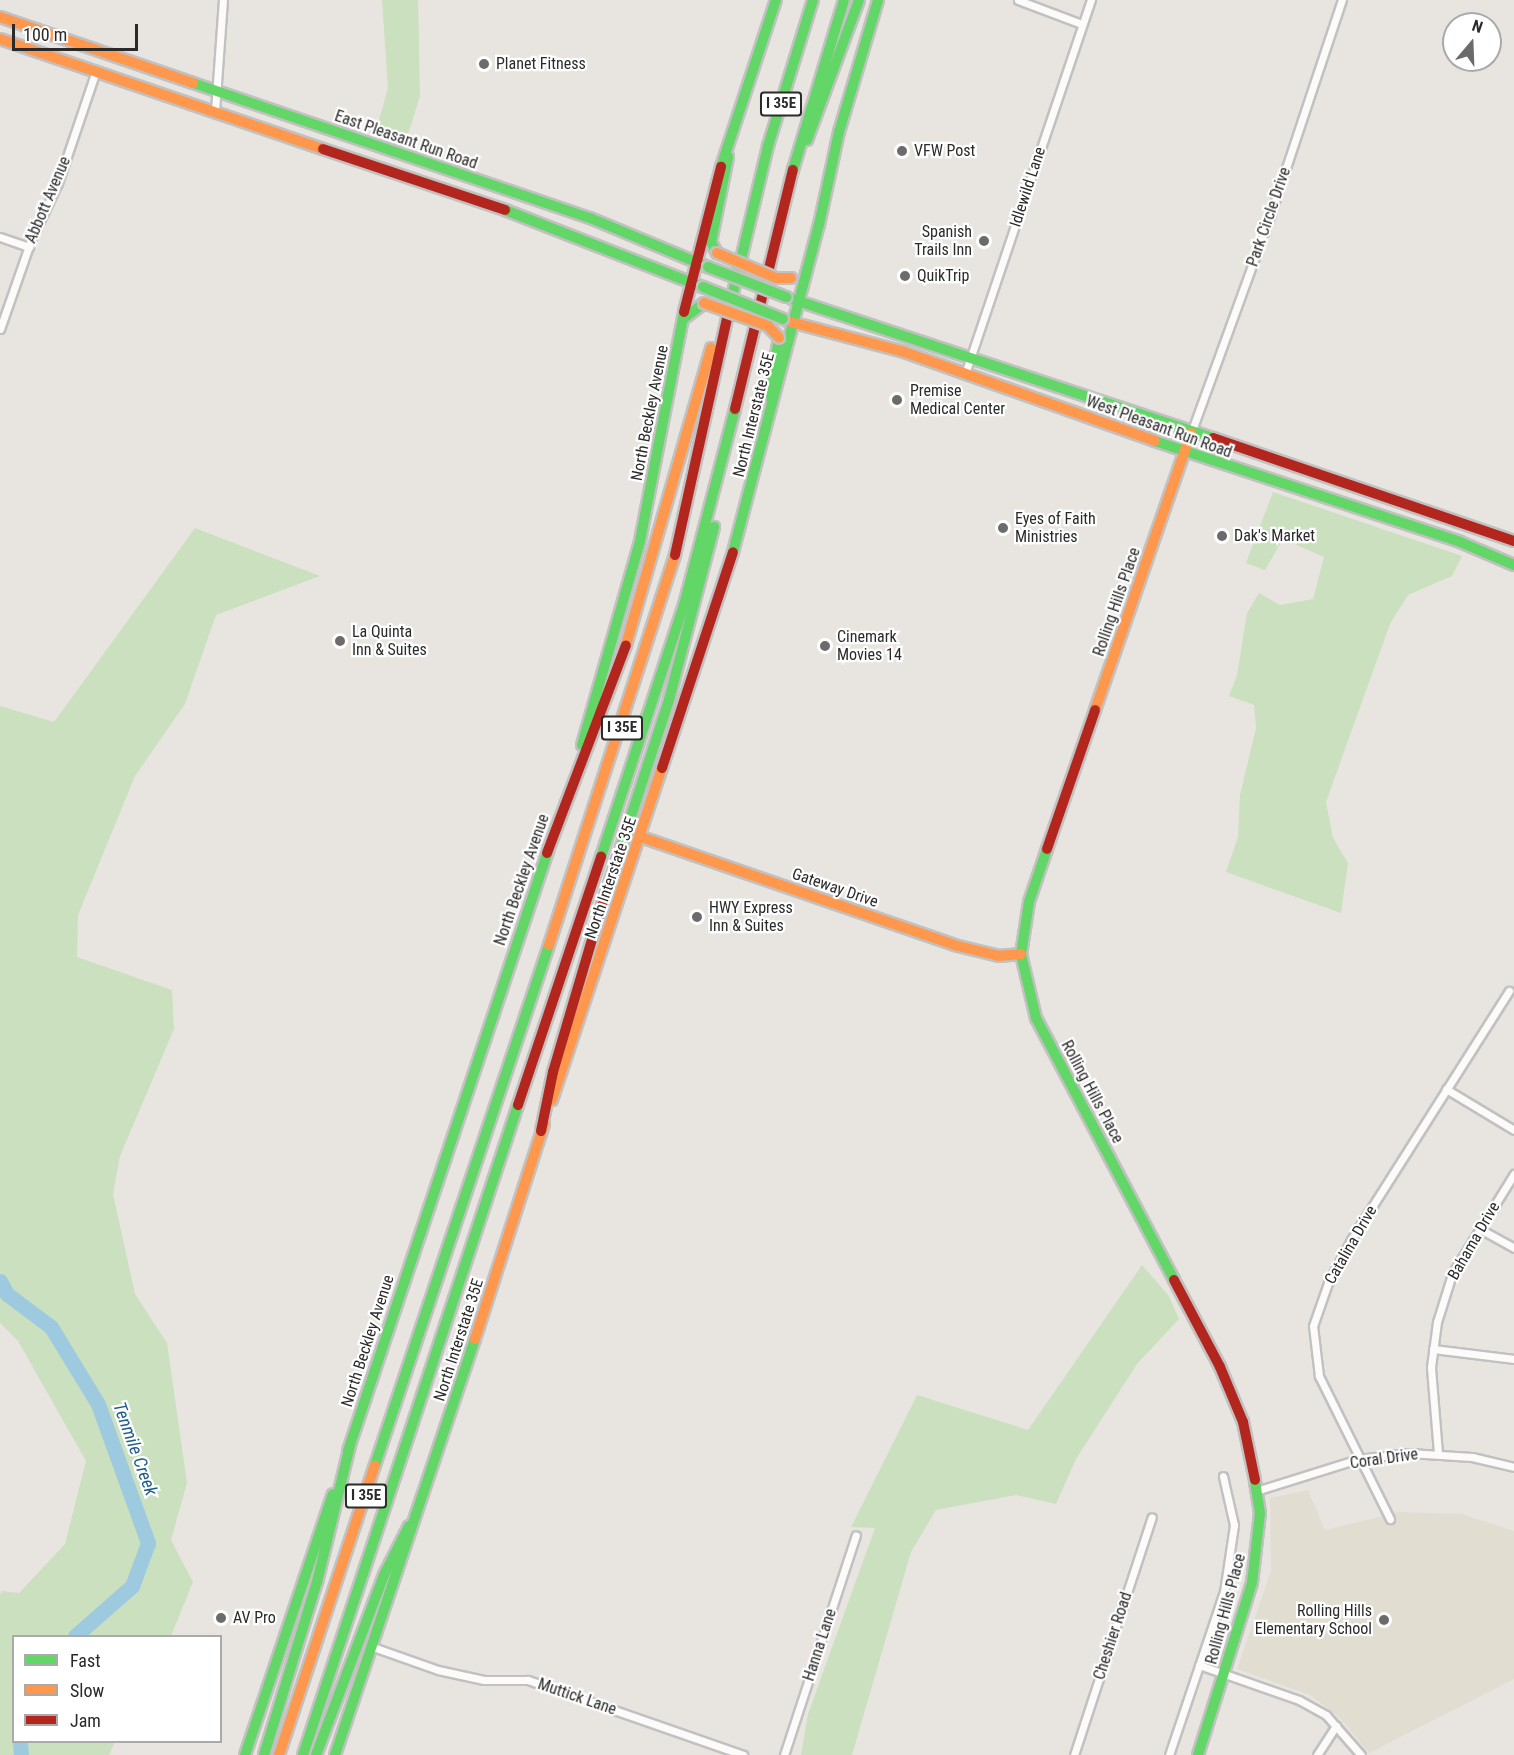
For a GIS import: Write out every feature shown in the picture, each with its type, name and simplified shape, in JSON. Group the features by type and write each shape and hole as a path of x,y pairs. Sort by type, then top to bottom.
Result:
{"main road":[{"name":"North Beckley Avenue","path":"245,1755 350,1446 593,711 640,541 690,283 726,145 777,0"},
{"name":"I 35E","path":"279,1755 667,590 752,209 813,0"},
{"name":"I 35E","path":"303,1755 661,678 721,470 789,180 844,0"},
{"path":"789,180 817,119 859,0"},
{"name":"North Interstate 35E","path":"335,1755 373,1647 409,1526 452,1412 541,1131 641,837 741,528 773,408 788,321 798,302 815,240 839,132 878,0"},
{"name":"East Pleasant Run Road","path":"1,20 102,52 590,218 798,302"},
{"name":"East Pleasant Run Road","path":"0,39 489,204 788,321"},
{"path":"96,71 102,52"},
{"path":"352,158 357,139"},
{"path":"726,145 729,162 711,242 717,253 776,278 791,278 806,262 815,240"},
{"path":"404,175 410,157"},
{"path":"489,204 495,186"},
{"path":"547,853 631,630 670,482 709,358 735,241 752,209"},
{"name":"West Pleasant Run Road","path":"798,302 970,355 1191,433 1514,541"},
{"path":"682,320 704,303 768,326 778,338 770,388 773,408"},
{"name":"West Pleasant Run Road","path":"788,321 904,352 1184,452 1460,543 1514,564"},
{"name":"Rolling Hills Place","path":"1191,433 1029,902 1021,954 1036,1018 1225,1377 1243,1422 1256,1491 1258,1548 1225,1673 1198,1755"},
{"path":"541,1131 553,1072 580,974 686,640 716,519 721,470"},
{"name":"Gateway Drive","path":"641,837 958,946 999,956 1021,954"},
{"path":"264,1755 317,1582 350,1446"},
{"path":"316,1755 369,1611 409,1526"}],"street":[{"path":"215,111 223,0"},
{"path":"1018,0 1082,24"},
{"name":"Idlewild Lane","path":"965,374 1091,0"},
{"name":"Park Circle Drive","path":"1191,433 1269,219 1342,0"},
{"name":"Abbott Avenue","path":"0,329 29,247 58,183 96,71"},
{"path":"0,237 29,247"},
{"name":"Catalina Drive","path":"1390,1519 1358,1460 1319,1376 1313,1326 1328,1283 1352,1240 1509,991"},
{"path":"1446,1089 1514,1130"},
{"name":"Bahama Drive","path":"1438,1453 1433,1349 1452,1274 1514,1174"},
{"path":"1480,1229 1514,1248"},
{"path":"1433,1349 1514,1359"},
{"name":"Coral Drive","path":"1256,1491 1358,1460 1438,1453 1514,1467"},
{"path":"1169,1755 1224,1592 1233,1549 1234,1525 1223,1476"},
{"name":"Cheshier Road","path":"1074,1755 1152,1517"},
{"name":"Hanna Lane","path":"784,1755 856,1535"},
{"name":"Muttick Lane","path":"373,1647 438,1670 484,1680 528,1680 743,1755"},
{"path":"1199,1665 1299,1700 1326,1715 1361,1755"},
{"path":"1317,1755 1336,1726"}],"shaded area":[{"name":"Rolling Hills Elementary School","path":"1308,1490 1325,1530 1399,1512 1462,1514 1514,1531 1514,1679 1369,1753 1339,1717 1310,1695 1237,1669 1271,1571 1270,1498"}],"green space":[{"path":"382,0 418,0 420,96 405,144 375,134 388,88"},
{"path":"1273,492 1462,556 1452,576 1408,595 1390,624 1326,802 1333,838 1348,863 1341,913 1226,872 1238,837 1240,795 1256,728 1254,705 1229,696 1237,675 1247,613 1259,593 1280,605 1313,599 1324,557 1283,539 1265,570 1246,563"},
{"path":"195,528 320,576 216,615 185,704 135,776 78,915 77,957 172,990 174,1029 120,1156 113,1194 135,1294 167,1343 187,1483 171,1540 193,1582 171,1635 12,1635 12,1743 115,1743 109,1755 0,1755 0,1595 2,1591 19,1593 65,1544 86,1461 18,1341 0,1323 0,706 54,722"},
{"path":"1142,1265 1169,1296 1179,1319 1137,1364 1076,1459 1056,1504 1016,1495 936,1510 911,1552 852,1755 801,1755 808,1714 875,1528 851,1527 917,1395 1028,1430"}],"waterway":[{"name":"Tenmile Creek","path":"0,1281 7,1294 51,1327 98,1404 148,1543 132,1586 76,1635"},
{"name":"Tenmile Creek","path":"20,1743 21,1755"}],"traffic: fast":[{"path":"721,167 776,0"},
{"path":"727,318 768,146 813,0"},
{"path":"793,170 844,0"},
{"path":"807,140 859,0"},
{"path":"733,552 819,225 839,132 878,0"},
{"path":"193,83 590,218 708,267"},
{"path":"717,253 711,242 728,157"},
{"path":"505,210 703,287"},
{"path":"708,267 786,297"},
{"path":"703,287 783,319"},
{"path":"792,299 1213,438"},
{"path":"683,319 704,303"},
{"path":"582,745 640,541 684,312"},
{"path":"772,402 770,388 779,338"},
{"path":"601,857 684,605 735,409"},
{"path":"1155,441 1460,542 1514,565"},
{"path":"602,905 669,700 714,527"},
{"path":"348,1451 549,848"},
{"path":"1047,849 1029,902 1021,954 1036,1018 1174,1280"},
{"path":"375,1465 549,945"},
{"path":"303,1755 518,1105"},
{"path":"335,1755 475,1339"},
{"path":"264,1755 317,1582 350,1446"},
{"path":"1198,1755 1252,1583 1260,1513 1255,1480"},
{"path":"245,1755 333,1494"},
{"path":"316,1755 384,1575 409,1526"}],"traffic: slow":[{"path":"0,17 193,83"},
{"path":"0,39 323,149"},
{"path":"717,253 776,278 791,278"},
{"path":"704,303 768,326 779,338"},
{"path":"787,321 904,352 1155,441"},
{"path":"626,645 711,348"},
{"path":"1095,710 1191,433"},
{"path":"549,945 675,555"},
{"path":"552,1100 662,768"},
{"path":"641,837 958,946 999,956 1021,954"},
{"path":"475,1339 544,1124"},
{"path":"279,1755 375,1465"}],"traffic: jam":[{"path":"323,149 505,210"},
{"path":"684,312 721,167"},
{"path":"735,409 793,170"},
{"path":"675,555 727,318"},
{"path":"1213,438 1514,541"},
{"path":"662,768 733,552"},
{"path":"547,853 626,645"},
{"path":"1047,849 1095,710"},
{"path":"518,1105 601,857"},
{"path":"541,1131 553,1072 602,905"},
{"path":"1174,1280 1220,1367 1243,1422 1255,1480"}],"place":[{"name":"Planet Fitness","path":"484,64"},
{"name":"VFW Post","path":"902,151"},
{"name":"Spanish Trails Inn","path":"984,241"},
{"name":"QuikTrip","path":"905,276"},
{"name":"Premise Medical Center","path":"897,400"},
{"name":"Eyes of Faith Ministries","path":"1003,528"},
{"name":"Dak's Market","path":"1222,536"},
{"name":"La Quinta Inn & Suites","path":"340,641"},
{"name":"Cinemark Movies 14","path":"825,646"},
{"name":"HWY Express Inn & Suites","path":"697,917"},
{"name":"AV Pro","path":"221,1618"},
{"name":"Rolling Hills Elementary School","path":"1384,1620"}]}
